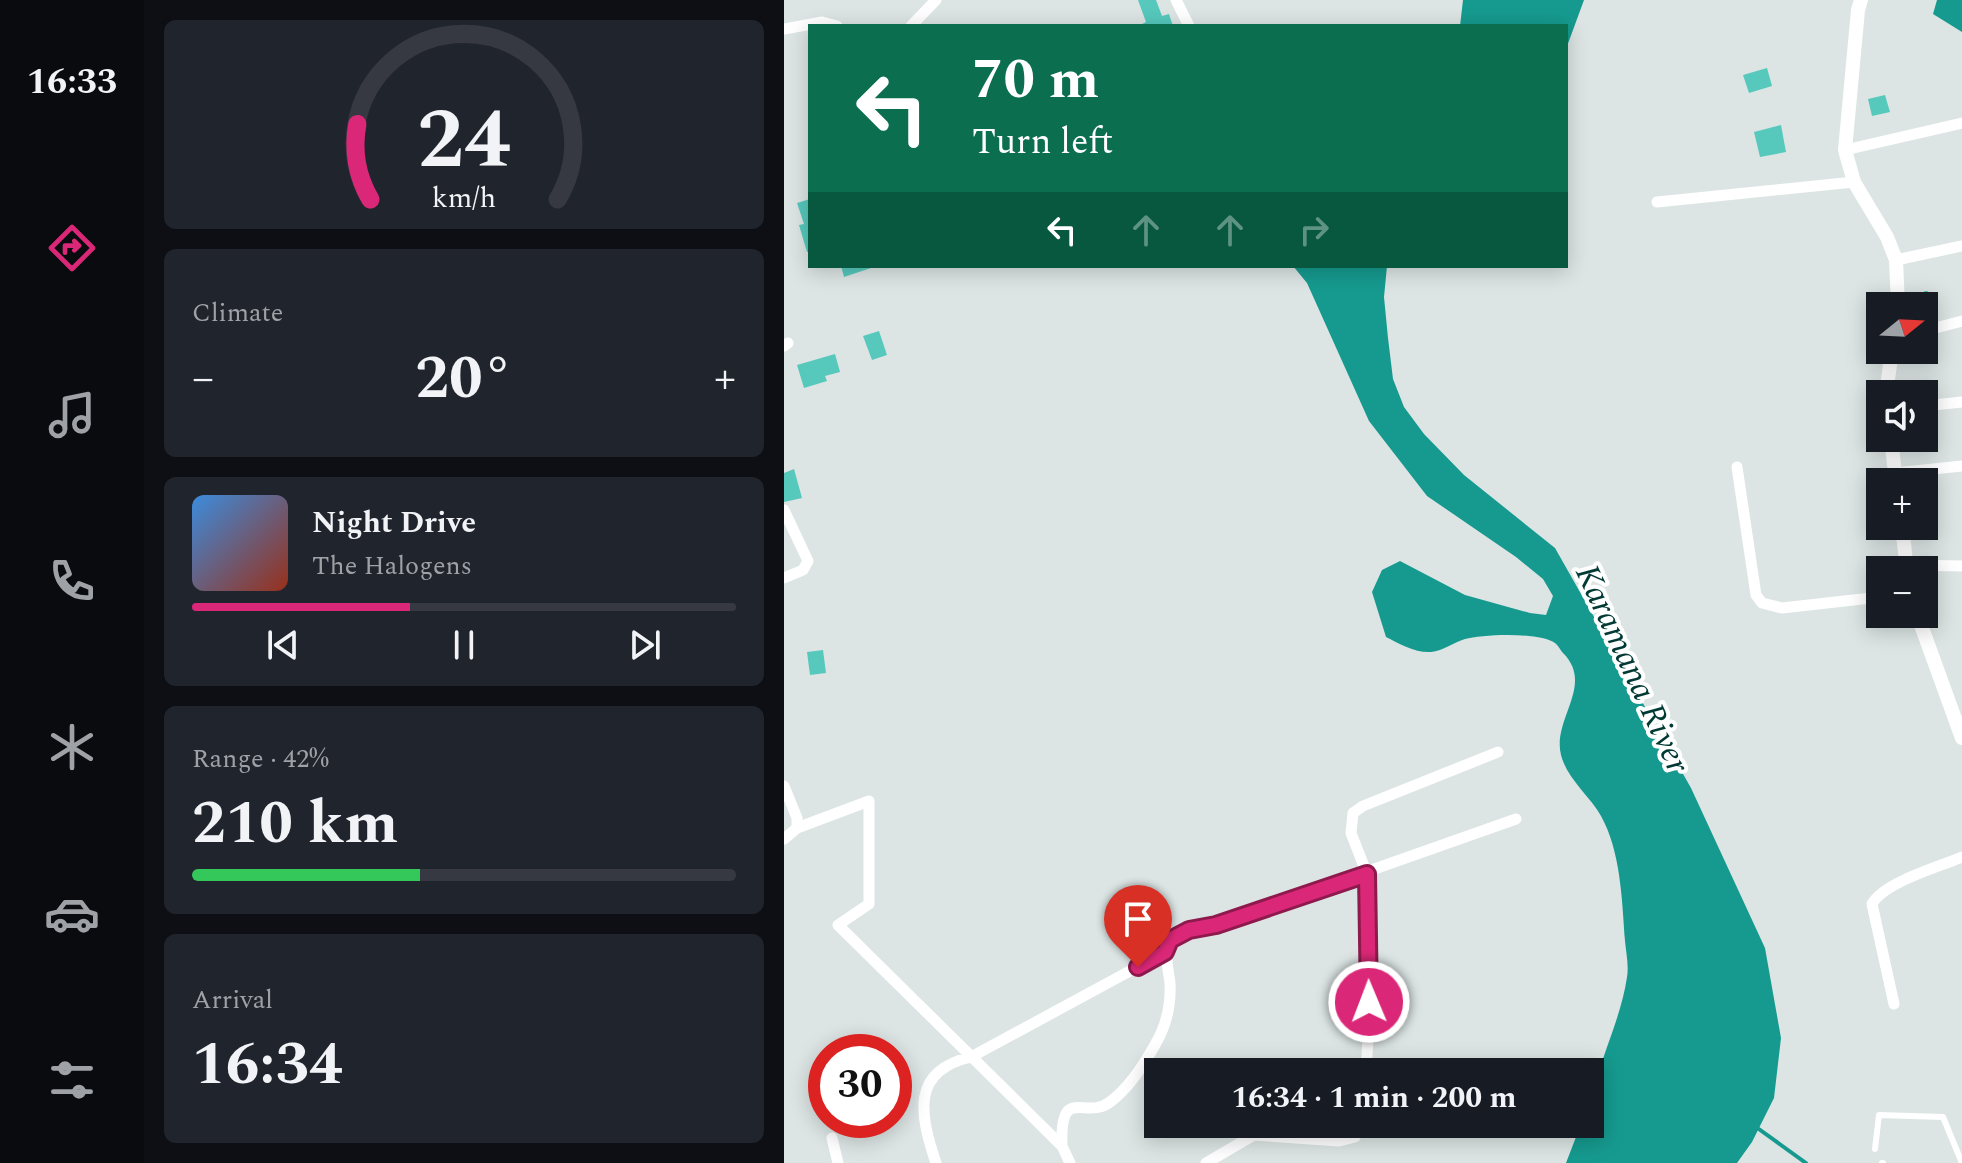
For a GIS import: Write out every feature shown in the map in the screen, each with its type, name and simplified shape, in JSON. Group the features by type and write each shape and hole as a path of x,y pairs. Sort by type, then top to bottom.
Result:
{"street":[{"path":"913,24 936,0"},
{"path":"1176,0 1188,24"},
{"path":"1861,0 1845,150 1854,182 1887,237 1896,260 1897,292"},
{"path":"784,29 808,25"},
{"path":"1845,150 1962,123"},
{"path":"1657,202 1854,182"},
{"path":"1896,260 1962,246"},
{"path":"1938,327 1962,321"},
{"path":"1938,405 1962,402"},
{"path":"1938,470 1962,466"},
{"path":"1737,467 1756,595 1762,603 1782,608 1866,599"},
{"path":"784,510 808,561 803,570 784,578"},
{"path":"1938,567 1962,566"},
{"path":"1922,628 1962,738"},
{"path":"1367,1058 1367,874 1351,833 1353,813 1363,806 1498,752"},
{"path":"784,786 797,818 797,828"},
{"path":"784,839 797,828 869,801 869,904 838,925 1062,1146 1070,1163"},
{"path":"1062,1146 1061,1126 1067,1111 1073,1106 1101,1106 1111,1101 1136,1075 1155,1046 1166,1023 1170,1002 1165,952 1170,940 1189,930 1216,925 1367,874 1516,819"},
{"path":"1894,1004 1872,904 1875,897 1891,887 1962,857"},
{"path":"936,1163 925,1129 926,1084 940,1070 956,1060 971,1057 1165,952"},
{"path":"832,1138 838,1163"},
{"path":"1206,1163 1241,1138"},
{"path":"1315,1138 1339,1141 1351,1138"}],"lane":[{"path":"1875,1149 1879,1115 1943,1117 1962,1163"}],"water":[{"path":"1463,0 1584,0 1568,44 1568,24 1460,24"},
{"path":"1937,0 1962,0 1962,32 1933,14"},
{"path":"1295,268 1387,268 1384,297 1393,379 1404,407 1424,434 1464,475 1555,548 1691,788 1765,948 1781,1038 1774,1098 1752,1142 1737,1163 1566,1163 1576,1138 1604,1138 1604,1058 1623,996 1628,968 1613,845 1601,816 1573,780 1561,755 1562,728 1574,690 1572,665 1555,643 1537,637 1473,637 1431,652 1408,648 1386,637 1372,592 1382,570 1400,561 1465,595 1530,613 1546,615 1553,596 1543,579 1516,557 1427,496 1369,421 1307,283"}],"building":[{"path":"1138,0 1156,0 1162,16 1169,14 1172,24 1142,24 1146,22"},
{"path":"1767,68 1772,86 1749,93 1743,75"},
{"path":"1885,95 1890,112 1872,116 1868,99"},
{"path":"1781,125 1786,152 1760,157 1754,132"},
{"path":"808,200 808,252 799,225 804,224 797,203"},
{"path":"842,268 871,268 844,277"},
{"path":"879,331 887,355 872,360 863,336"},
{"path":"835,354 840,372 825,376 827,381 804,388 797,365"},
{"path":"794,469 802,498 784,502 784,473"},
{"path":"823,650 826,673 810,675 807,652"}],"waterway":[{"path":"1756,1127 1806,1163"}],"route":[{"path":"1138,967 1165,952 1170,940 1189,930 1216,925 1367,874 1369,1002"}],"water label":[{"name":"Karamana River","path":"1632,669"}]}
